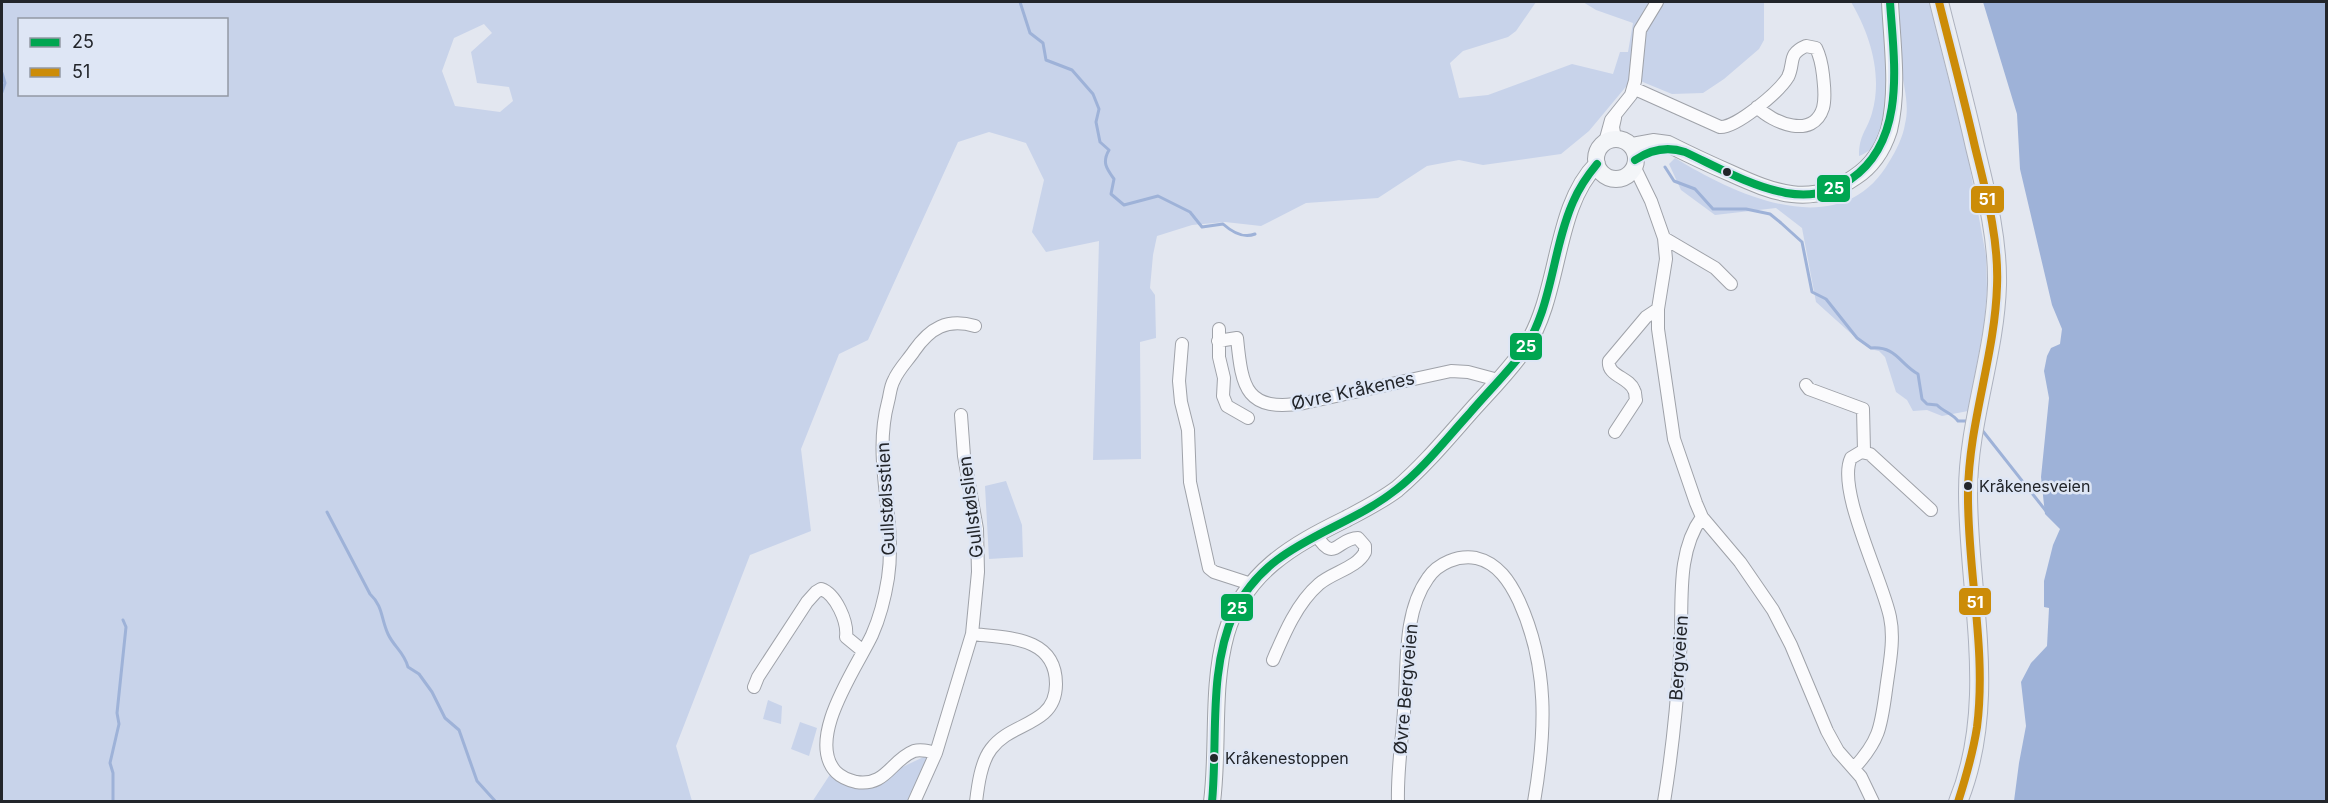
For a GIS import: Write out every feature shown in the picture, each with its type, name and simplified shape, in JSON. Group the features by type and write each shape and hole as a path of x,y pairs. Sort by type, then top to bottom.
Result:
{"main road":[{"path":"1627,158 1616,178 1601,169 1597,152 1627,158 1662,142 1783,194 1809,196 1850,181 1861,173 1878,154 1888,131 1893,102 1890,2"},
{"path":"1939,2 1986,190 1996,267 1996,303 1992,342 1973,431 1968,474 1980,672 1979,721 1972,762 1958,801"},
{"path":"1212,801 1219,675 1226,634 1240,601 1251,584 1276,558 1376,503 1396,489 1426,461 1498,380 1526,346 1540,320 1571,211 1601,169"}],"street":[{"path":"1657,2 1640,30 1633,88 1628,100 1607,128 1651,201 1664,238 1665,268 1658,309 1674,439 1702,517 1740,562 1773,610 1791,645 1827,731 1838,751 1866,784 1873,801"},
{"path":"1633,88 1720,127 1735,124 1785,81 1796,52 1806,46 1816,48 1822,69 1825,94 1823,108 1818,116 1804,126 1791,125 1770,117 1757,107"},
{"path":"1664,238 1715,267 1731,284"},
{"path":"1615,432 1636,400 1634,390 1628,382 1612,372 1609,361 1646,317 1658,309"},
{"name":"Gullstølsstien","path":"936,753 925,750 914,751 877,780 864,783 847,780 834,770 829,758 829,724 832,710 881,611 888,577 890,545 881,456 883,422 893,381 926,335 941,326 963,322 975,326"},
{"name":"Øvre Kråkenes","path":"1248,418 1227,406 1223,396 1224,378 1218,335 1237,338 1239,367 1247,388 1256,398 1271,404 1285,406 1305,403 1451,371 1468,372 1498,380"},
{"path":"1182,344 1179,381 1181,402 1188,430 1190,482 1209,568 1214,572 1251,584"},
{"path":"1806,385 1812,390 1863,409 1864,451"},
{"name":"Gullstølslien","path":"936,753 972,634 978,572 977,529 964,456 961,415"},
{"path":"1854,768 1873,746 1879,734 1891,641 1890,615 1864,542 1847,474 1851,458 1858,452 1864,451 1875,458 1931,510"},
{"name":"Bergveien","path":"1664,801 1678,690 1683,570 1690,538 1702,517"},
{"path":"1273,660 1295,615 1311,591 1338,570 1359,561 1365,552 1363,543 1358,538 1351,539 1335,549 1329,549 1322,545 1316,534"},
{"name":"Øvre Bergveien","path":"1398,801 1410,633 1415,605 1423,585 1437,568 1454,559 1470,557 1489,564 1508,580 1524,612 1536,646 1542,679 1544,716 1534,801"},
{"path":"754,687 758,677 801,611 821,589 827,591 840,611 847,631 846,637 863,651"},
{"path":"972,634 1033,643 1048,657 1054,666 1056,677 1053,702 1044,713 1003,736 991,749 986,758 976,801"},
{"path":"914,801 936,753"}],"shaded area":[{"path":"2,2 1536,2 1516,31 1508,37 1463,51 1450,63 1459,98 1488,95 1572,64 1613,74 1620,52 1628,52 1633,23 1596,10 1583,2 1764,2 1764,40 1759,49 1724,79 1703,93 1672,94 1638,80 1629,83 1589,131 1561,154 1483,165 1459,160 1427,166 1378,198 1306,203 1261,226 1225,222 1192,225 1157,236 1150,288 1155,295 1156,338 1140,342 1141,459 1093,460 1099,241 1046,252 1032,232 1044,180 1026,143 989,132 958,142 868,340 839,354 801,449 811,531 750,555 676,746 692,801 2,802","holes":["484,24 492,33 471,52 477,83 509,87 513,101 500,112 455,106 442,71 454,38"]},
{"path":"1851,2 1883,2 1887,55 1885,116 1873,147 1859,156 1862,137 1872,113 1876,84 1869,41"},
{"path":"1899,2 1929,2 1967,152 1986,256 1987,289 1984,325 1968,411 1942,416 1927,410 1913,411 1907,400 1896,392 1885,357 1856,338 1816,302 1802,228 1776,208 1715,215 1681,190 1669,164 1675,158 1728,186 1757,198 1787,205 1817,207 1844,202 1869,187 1889,162 1899,144 1906,117 1901,65"},
{"path":"1006,481 1022,525 1023,557 989,559 985,486"},
{"path":"768,700 782,706 781,724 763,719"},
{"path":"800,722 817,728 809,756 791,749"},
{"path":"934,752 911,801 812,802 831,773 871,782"}],"water":[{"path":"1983,2 2326,2 2326,801 2014,801 2026,726 2021,682 2031,663 2047,646 2049,608 2044,607 2044,581 2053,545 2060,529 2045,514 2041,477 2049,398 2044,371 2051,348 2060,344 2062,329 2052,305 2020,169 2017,114"}],"waterway":[{"path":"1020,2 1030,33 1043,43 1046,60 1072,70 1093,94 1099,109 1096,122 1100,142 1109,150 1105,162 1114,179 1111,194 1124,205 1158,196 1190,212 1202,227 1223,224 1238,234 1246,236 1255,234"},
{"path":"2,73 5,83 2,92"},
{"path":"1665,167 1674,181 1695,189 1713,209 1746,209 1770,214 1781,223 1802,242 1812,292 1826,299 1857,338 1871,348 1879,348 1892,353 1918,374 1922,399 1927,404 1937,405 1958,421 1968,421"},
{"path":"1982,430 2046,511"},
{"path":"327,512 370,594 377,603 390,639 404,657 408,667 419,674 432,692 445,718 459,730 477,781 496,802"},
{"path":"113,802 113,773 110,763 119,724 117,713 126,627 123,620"}],"transit line":[{"name":"25","path":"1635,160 1659,150 1678,150 1747,181 1786,193 1820,193 1844,184 1869,163 1881,143 1889,122 1894,74 1890,2"},
{"name":"51","path":"1939,2 1987,198 1994,233 1997,268 1992,337 1969,466 1970,551 1980,668 1977,727 1958,802"},
{"name":"25","path":"1212,802 1220,658 1234,613 1248,589 1265,570 1285,554 1376,504 1407,481 1520,356 1539,320 1573,202 1597,164"}],"place":[{"name":"Kråkenesveien","path":"1968,486"},
{"name":"Kråkenestoppen","path":"1214,758"}]}
